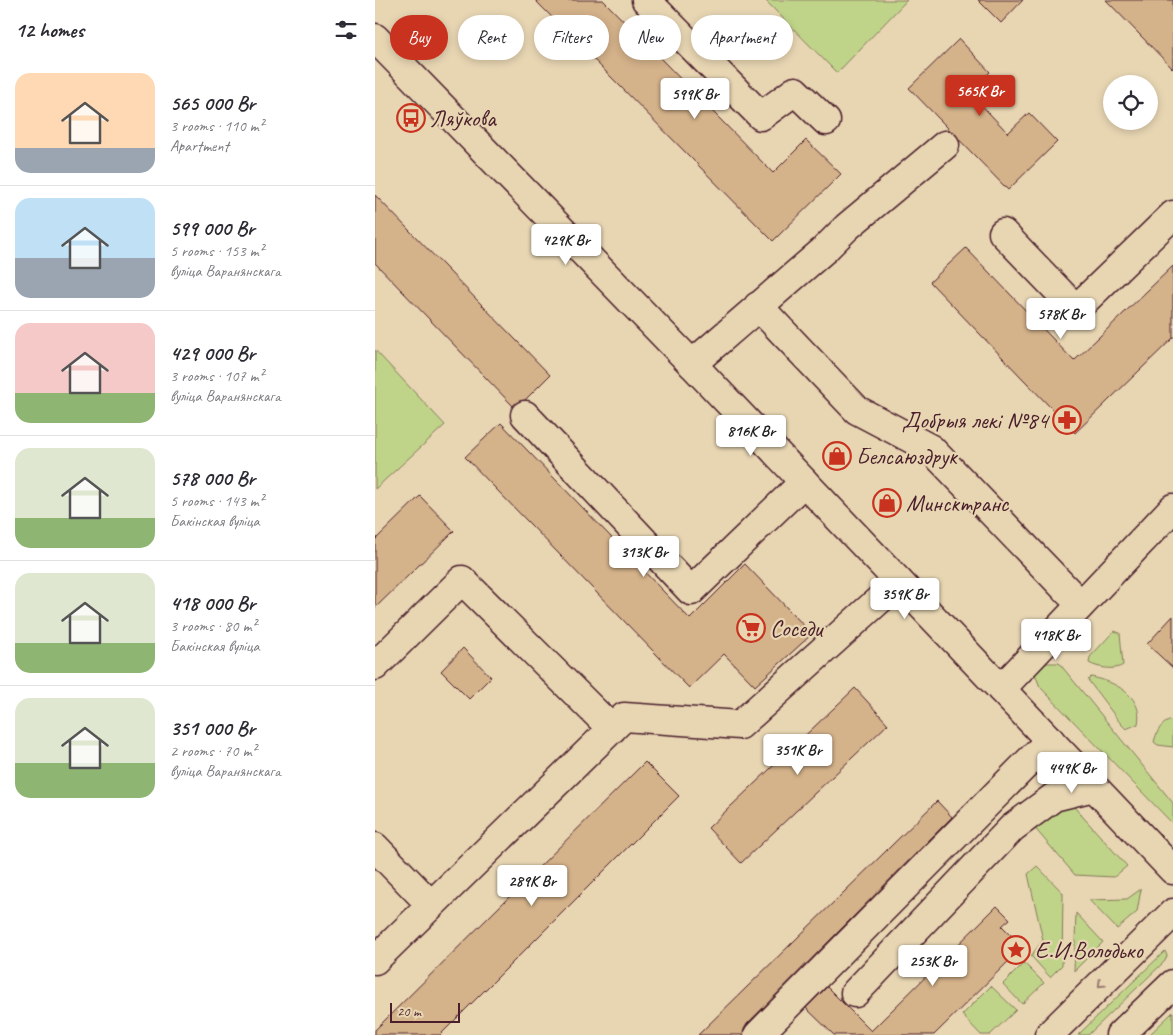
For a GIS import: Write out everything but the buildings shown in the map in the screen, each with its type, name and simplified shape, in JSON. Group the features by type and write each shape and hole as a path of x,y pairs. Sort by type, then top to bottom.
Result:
{"main road":[{"path":"646,0 761,116 795,90 826,121"},
{"path":"375,39 691,364 1173,870"},
{"path":"691,364 847,227 945,145"},
{"path":"1003,233 1076,309 1173,215"},
{"path":"759,306 857,410 931,450 1081,605"},
{"path":"525,414 691,591 804,482"},
{"path":"1001,689 1173,508"},
{"path":"375,666 462,580 612,729"},
{"path":"375,960 625,717 740,725 899,582"},
{"path":"758,1035 1050,740"},
{"path":"855,992 1012,828 1054,798 1094,786"},
{"path":"375,847 431,905"},
{"path":"1049,1035 1173,913"},
{"path":"1120,1035 1173,984"}],"green space":[{"path":"765,0 907,0 837,73 793,28 793,15 780,15"},
{"path":"375,350 445,425 375,489"},
{"path":"1114,631 1120,633 1123,665 1116,668 1106,668 1089,663 1090,657"},
{"path":"1047,663 1059,663 1173,803 1173,824 1040,687 1035,674"},
{"path":"1091,677 1118,686 1132,698 1139,714 1138,724 1126,729 1121,724 1088,680"},
{"path":"1173,720 1173,747 1158,745 1154,742 1158,731 1165,723"},
{"path":"1074,807 1127,866 1114,877 1075,875 1032,825 1053,808"},
{"path":"1037,866 1063,893 1062,965 1050,977 1031,956 1043,940 1028,874"},
{"path":"1141,889 1137,912 1117,929 1089,900 1127,899"},
{"path":"1076,913 1103,942 1074,971"},
{"path":"1165,951 1167,956 1165,961 1088,1035 1078,1035"},
{"path":"1024,963 1044,983 1022,1004 1003,984"},
{"path":"991,986 1016,1010 990,1035 981,1035 962,1015"},
{"path":"1173,1012 1173,1035 1149,1035"}],"place":[{"name":"Ляўкова","path":"411,118"},
{"name":"Добрыя лекі №84","path":"1067,420"},
{"name":"Белсаюздрук","path":"837,456"},
{"name":"Минсктранс","path":"887,503"},
{"name":"Соседи","path":"751,628"},
{"name":"Е.И.Володько","path":"1016,950"}]}
